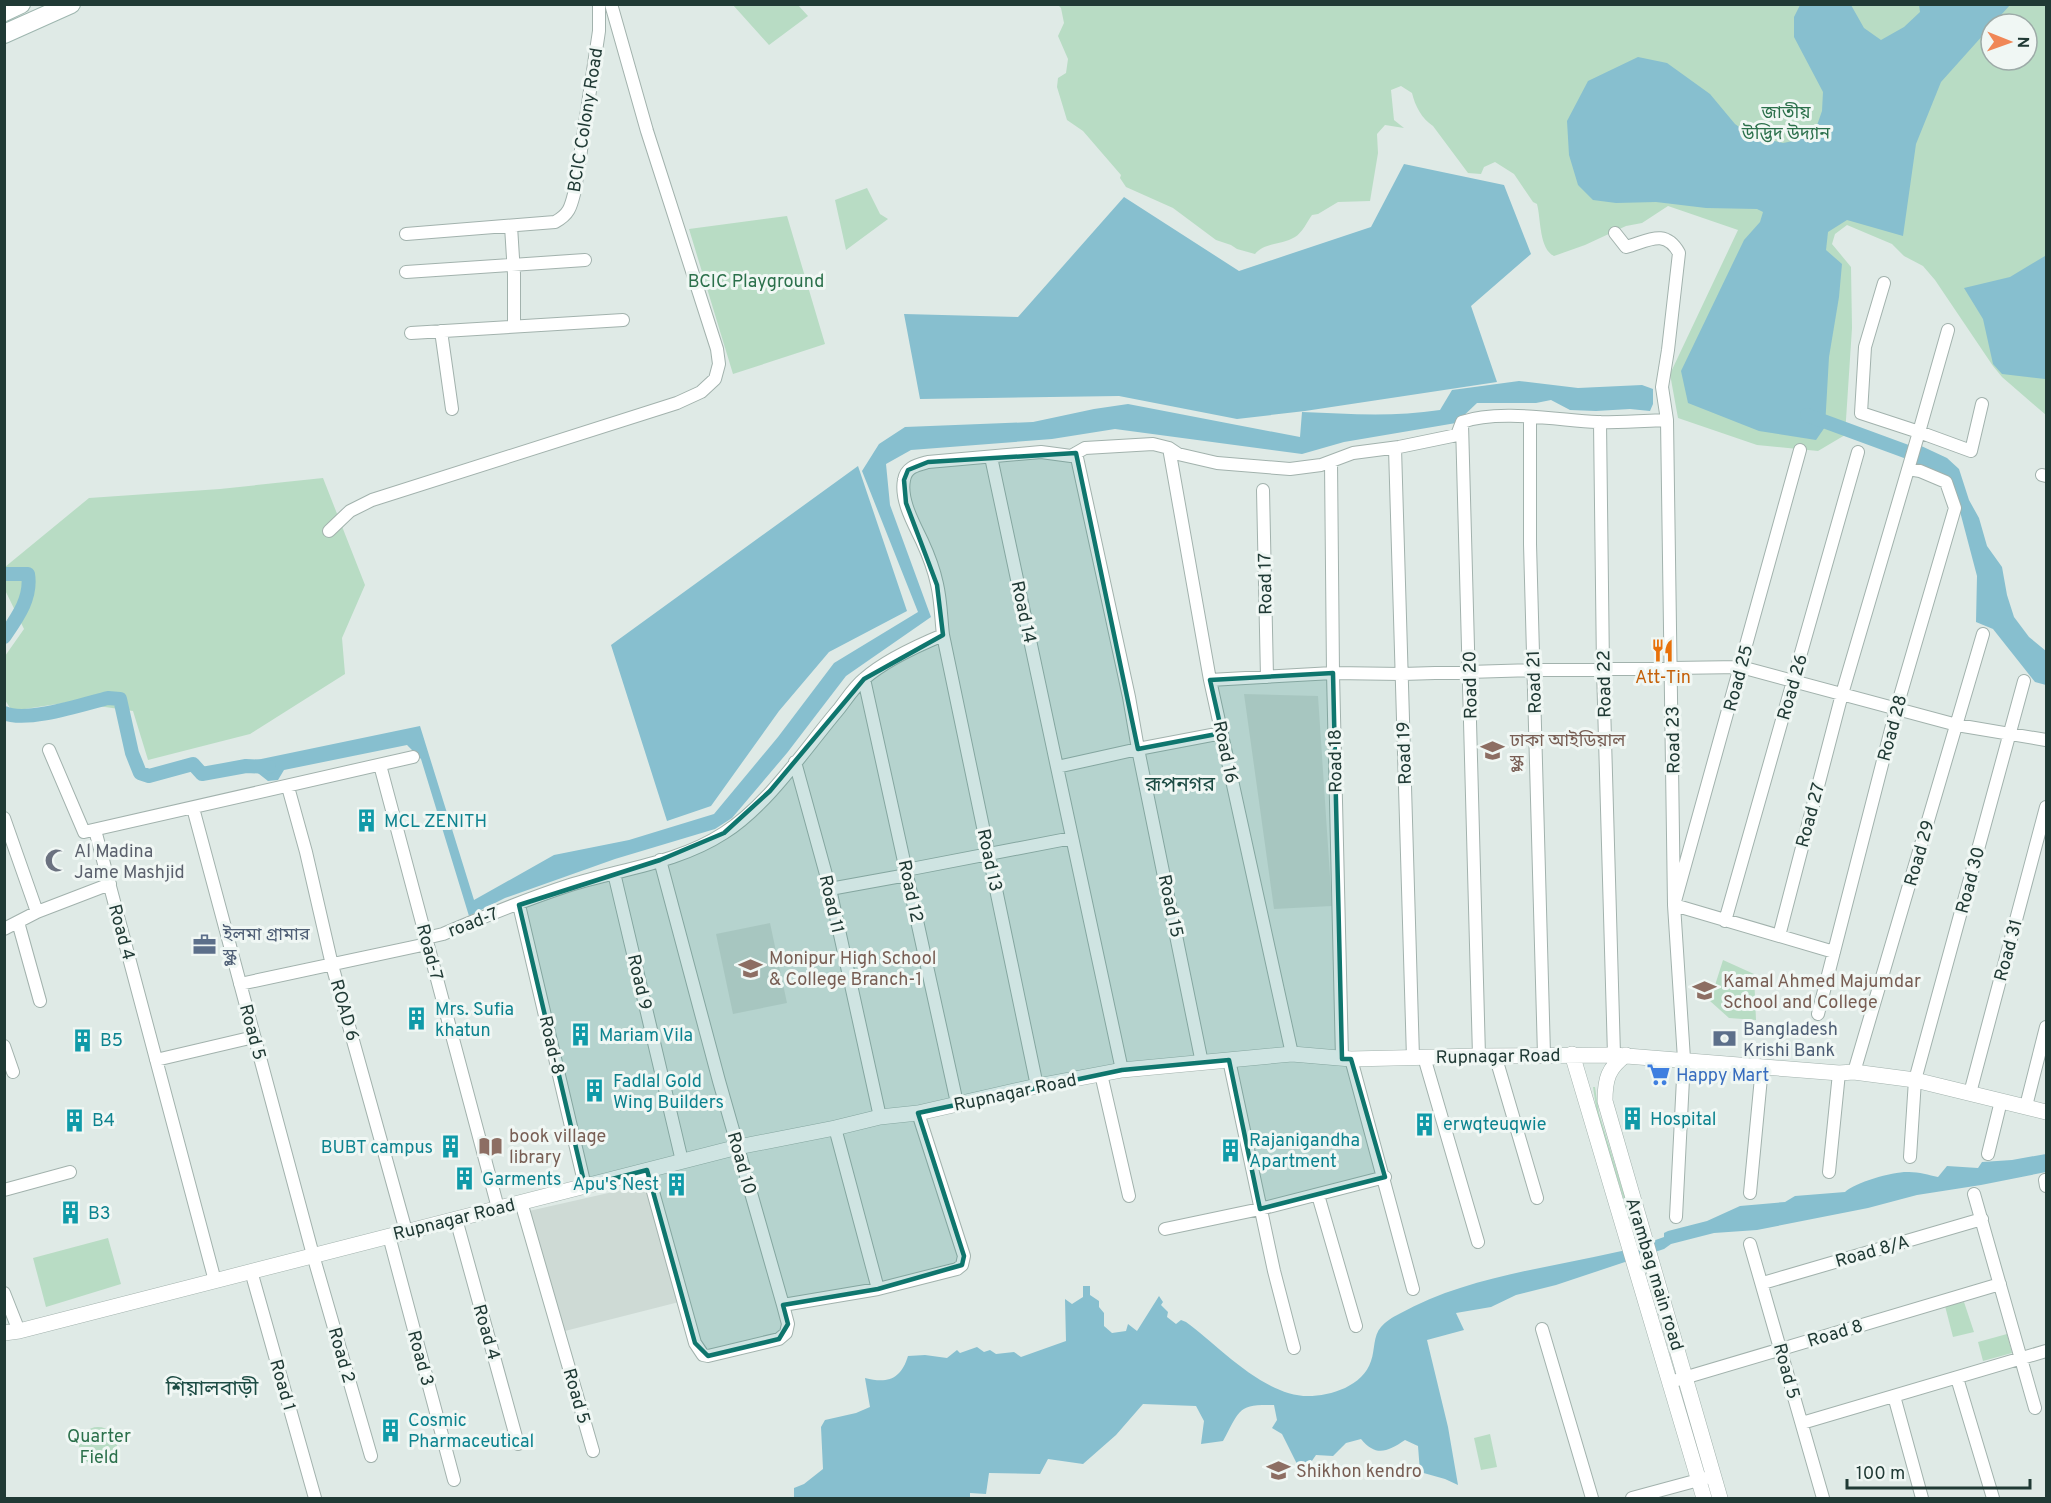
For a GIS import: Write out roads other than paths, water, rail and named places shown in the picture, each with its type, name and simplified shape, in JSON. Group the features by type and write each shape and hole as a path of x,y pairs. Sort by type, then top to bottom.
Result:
{"main road":[{"path":"4,12 21,4"},
{"path":"4,34 71,4"}],"street":[{"name":"BCIC Colony Road","path":"406,234 555,222 565,217 572,204 593,75 599,31 599,4"},
{"path":"329,531 350,511 372,500 677,404 700,392 715,379 719,364 712,331 647,131 612,4"},
{"path":"511,226 514,326"},
{"name":"Road 23","path":"1615,233 1626,247 1662,237 1673,242 1679,253 1662,387 1667,420 1674,905 1684,1059 1676,1217"},
{"path":"406,272 585,260"},
{"path":"1884,284 1865,347 1861,414 1971,451 1982,404"},
{"path":"411,333 623,320"},
{"name":"Road 27","path":"1779,936 1842,694 1948,330"},
{"path":"441,331 452,409"},
{"path":"1462,422 1475,417 1600,422 1667,420"},
{"name":"Road 21","path":"1530,418 1530,544 1544,1055"},
{"name":"Road 13","path":"1037,1086 943,635 937,585 923,542 913,524 906,503 904,480 908,470 916,465 991,457 1041,452 1071,456 1085,448 1153,444 1169,448 1178,454 1217,464 1290,469 1331,462 1353,453 1395,448 1457,435 1462,422"},
{"name":"Road 20","path":"1462,422 1479,1056"},
{"name":"Road 22","path":"1600,422 1603,669 1620,1055"},
{"name":"Road 16","path":"1169,448 1210,680 1292,1054"},
{"name":"Road 19","path":"1395,448 1402,674 1419,1057 1478,1242"},
{"name":"Road 25","path":"1674,905 1800,450"},
{"name":"Road 26","path":"1725,921 1858,452"},
{"name":"Road 15","path":"1076,453 1129,697 1202,1063"},
{"name":"Road 14","path":"991,457 1071,838"},
{"name":"Road 18","path":"1331,462 1333,673 1347,1059 1385,1177 1413,1289"},
{"name":"Road 28","path":"1818,1014 1896,710 1955,508 1946,482 1908,469"},
{"name":"Road 17","path":"1263,490 1267,677"},
{"name":"Road 29","path":"1829,1172 1847,1073 1957,725 1983,634"},
{"name":"road-7","path":"240,984 332,965 427,941 569,886 633,870 696,847 724,833 746,816 795,762 864,679 913,648 943,635"},
{"path":"1210,680 1333,673 1402,674 1533,669 1741,667 1957,725 2046,740"},
{"name":"Road 12","path":"864,679 957,1103"},
{"name":"Road 30","path":"1910,1157 1915,1080 2024,681"},
{"path":"1057,767 1138,748 1222,733"},
{"path":"50,750 84,832 413,757"},
{"name":"Road 11","path":"795,762 830,889 880,1117"},
{"name":"Road-7","path":"380,765 498,1208"},
{"name":"ROAD 6","path":"288,787 306,852 332,965 406,1231"},
{"name":"Road 31","path":"1970,1093 2046,807"},
{"name":"Road 5","path":"193,808 313,1256"},
{"path":"4,818 37,912"},
{"name":"Road 4","path":"95,830 214,1281"},
{"path":"830,889 1071,838 1122,1070"},
{"name":"Road 10","path":"647,1170 695,1343 703,1354 708,1356 779,1339 786,1333 788,1324 660,860"},
{"name":"Road 9","path":"614,873 682,1161"},
{"path":"4,929 37,912 110,884"},
{"name":"Road-8","path":"519,905 585,1186"},
{"path":"1674,905 1834,952"},
{"path":"18,922 40,1001"},
{"path":"2025,1106 2046,1027"},
{"path":"156,1060 254,1036"},
{"path":"4,1046 13,1072"},
{"name":"Rupnagar Road","path":"4,1339 12,1332 738,1147 880,1117 918,1113 1037,1086 1122,1070 1292,1054 1347,1059 1495,1055 1620,1055 1915,1080 2046,1112"},
{"name":"Arambag main road","path":"1572,1054 1704,1498"},
{"path":"1495,1055 1537,1198"},
{"name":"Arambag main road","path":"1620,1055 1608,1072 1605,1101 1720,1498"},
{"path":"1229,1060 1260,1209 1294,1348"},
{"path":"1750,1193 1762,1067"},
{"path":"1101,1074 1129,1196"},
{"path":"1988,1154 2001,1101"},
{"path":"783,1305 878,1288 957,1269 962,1265 964,1256 918,1113"},
{"path":"835,1128 878,1288"},
{"path":"4,1190 70,1172"},
{"path":"1165,1229 1260,1209 1385,1177"},
{"path":"1974,1194 2035,1408"},
{"path":"1318,1195 1356,1326"},
{"name":"Road 5","path":"521,1202 593,1451"},
{"name":"Road 4","path":"456,1219 518,1444"},
{"name":"Road 8/A","path":"1763,1283 1982,1220"},
{"name":"Road 3","path":"389,1236 454,1480"},
{"name":"Road 5","path":"1750,1244 1823,1498"},
{"name":"Road 2","path":"313,1256 371,1455"},
{"path":"1634,1266 1652,1262"},
{"name":"Road 1","path":"251,1271 315,1498"},
{"name":"Road 8","path":"1670,1382 2000,1284"},
{"path":"4,1293 12,1332"},
{"path":"1542,1329 1592,1498"},
{"path":"1802,1423 2046,1352"},
{"path":"1957,1378 1993,1498"},
{"path":"1894,1396 1922,1498"},
{"path":"1632,1498 1713,1476"}],"water":[{"path":"1800,5 1851,5 1864,28 1881,40 1904,27 1920,12 1919,5 2010,5 2004,12 1979,12 1979,40 1941,82 1916,144 1903,236 1847,220 1828,232 1826,250 1842,264 1829,357 1825,427 1816,440 1759,431 1688,403 1681,371 1744,240 1760,222 1763,212 1757,209 1593,200 1578,185 1569,155 1567,121 1588,81 1638,57 1667,63 1710,94 1735,124 1750,135 1783,143 1815,131 1822,111 1823,92 1794,37 1794,17"},
{"path":"1404,164 1504,185 1531,254 1471,306 1497,382 1237,419 1119,396 920,399 904,314 1018,317 1124,197 1239,271 1371,227"},
{"path":"2045,256 2046,378 2002,374 1993,364 1983,319 1964,288 2010,277"},
{"path":"1519,381 1578,388 1642,385 1653,389 1653,404 1650,411 1630,409 1596,411 1570,410 1551,400 1536,403 1477,403 1456,423 1344,442 1302,454 1115,429 1052,439 911,450 886,464 890,505 931,617 846,676 787,753 732,818 715,829 615,859 505,898 469,916 421,759 407,745 284,770 278,780 268,781 254,770 251,761 420,726 474,900 554,855 629,840 714,814 778,737 834,663 918,612 862,471 879,444 905,427 1033,422 1128,404 1300,437 1302,412 1389,414 1440,410 1452,390"},
{"path":"1917,444 1947,458 1959,469 1969,500 1979,518 1987,546 2002,567 2014,617 2029,637 2046,651 2046,685 2035,682 1993,629 1976,622 1977,576 1953,485 1910,465"},
{"path":"858,466 907,611 829,652 779,711 711,806 667,821 611,645"},
{"path":"2046,1154 2046,1172 1917,1195 1868,1208 1757,1230 1714,1233 1671,1244 1664,1249 1556,1285 1516,1295 1491,1307 1456,1313 1464,1330 1427,1340 1448,1427 1458,1485 1420,1472 1418,1446 1405,1440 1382,1451 1366,1445 1361,1439 1346,1443 1333,1456 1316,1455 1307,1468 1298,1466 1282,1434 1272,1428 1277,1420 1274,1405 1246,1408 1237,1416 1223,1441 1201,1444 1204,1421 1196,1406 1143,1404 1116,1435 1083,1464 1048,1459 1040,1474 989,1473 986,1494 970,1493 970,1498 794,1498 794,1488 804,1484 823,1469 821,1427 825,1420 856,1413 870,1407 865,1378 887,1380 892,1378 902,1370 908,1356 925,1355 947,1358 957,1350 960,1353 977,1347 984,1352 990,1350 996,1354 1014,1352 1021,1357 1066,1341 1065,1299 1072,1304 1083,1297 1083,1286 1090,1286 1090,1295 1099,1301 1099,1307 1104,1313 1104,1326 1112,1333 1126,1331 1128,1324 1137,1331 1159,1296 1163,1302 1161,1305 1168,1312 1167,1317 1176,1324 1181,1320 1186,1322 1259,1379 1292,1394 1317,1396 1336,1392 1361,1377 1371,1361 1378,1331 1387,1321 1425,1301 1451,1291 1505,1276 1629,1249 1664,1237 1664,1233 1668,1231 1707,1221 1740,1206 1785,1202 1795,1196 1845,1192 1866,1181 1894,1173 1913,1172 1938,1177 1947,1166 1978,1168 1982,1162"}],"waterway":[{"path":"1807,415 1924,458"},
{"path":"4,574 28,574 29,583 26,599 4,637"},
{"path":"4,713 27,716 108,698 120,699 132,753 140,773 149,776 193,764 202,774 246,766 269,767"}],"place":[{"name":"Att-Tin","path":"1663,651"},
{"name":"ঢাকা আইডিয়াল স্কুল","path":"1492,750"},
{"name":"MCL ZENITH","path":"366,821"},
{"name":"Al Madina Jame Mashjid","path":"56,861"},
{"name":"ইলমা গ্রামার স্কুল","path":"205,944"},
{"name":"Monipur High School & College Branch-1","path":"751,968"},
{"name":"Kamal Ahmed Majumdar School and College","path":"1705,991"},
{"name":"Mrs. Sufia khatun","path":"417,1019"},
{"name":"Mariam Vila","path":"581,1035"},
{"name":"Bangladesh Krishi Bank","path":"1725,1039"},
{"name":"B5","path":"82,1040"},
{"name":"Happy Mart","path":"1658,1075"},
{"name":"Fadlal Gold Wing Builders","path":"595,1091"},
{"name":"Hospital","path":"1632,1119"},
{"name":"B4","path":"74,1120"},
{"name":"erwqteuqwie","path":"1425,1124"},
{"name":"book village library","path":"491,1146"},
{"name":"BUBT campus","path":"451,1147"},
{"name":"Rajanigandha Apartment","path":"1231,1150"},
{"name":"Garments","path":"464,1179"},
{"name":"Apu's Nest","path":"677,1184"},
{"name":"B3","path":"70,1213"},
{"name":"Cosmic Pharmaceutical","path":"390,1430"},
{"name":"Shikhon kendro","path":"1278,1471"}],"district":[{"name":"রূপনগর","path":"1180,784"},
{"name":"শিয়ালবাড়ী","path":"212,1388"}],"park label":[{"name":"জাতীয় উদ্ভিদ উদ্যান","path":"1786,122"},
{"name":"BCIC Playground","path":"756,281"},
{"name":"Quarter Field","path":"99,1446"}]}
